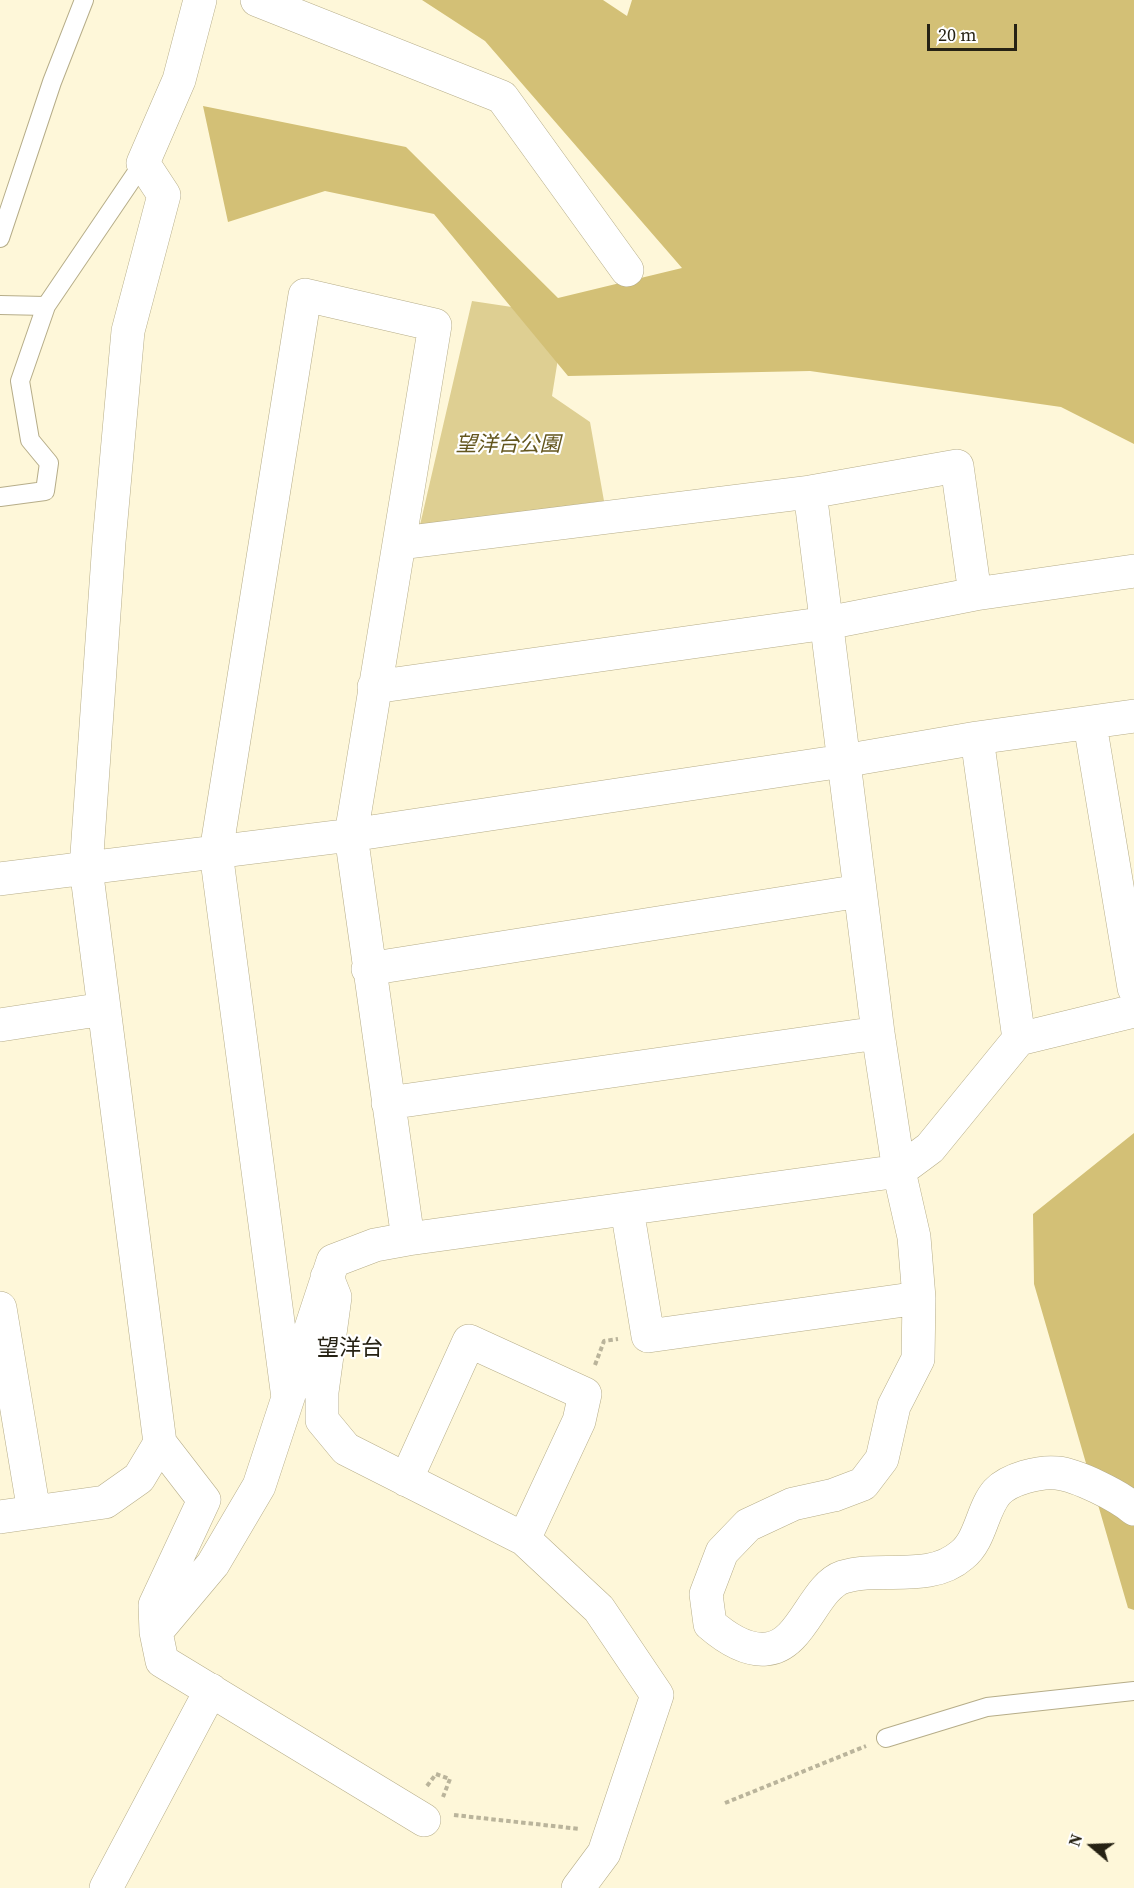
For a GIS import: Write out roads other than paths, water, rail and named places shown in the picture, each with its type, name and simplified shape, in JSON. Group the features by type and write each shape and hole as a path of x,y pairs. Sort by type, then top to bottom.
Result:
{"street":[{"path":"200,0 179,80 143,163 164,195 128,331 109,542 86,868 160,1443 204,1500 155,1605 156,1632 162,1661 436,1817"},
{"path":"257,0 502,97 627,270"},
{"path":"288,1398 216,852 305,295 435,325 401,543 374,687 351,835 368,969 408,1239"},
{"path":"401,543 810,492 957,466 975,594"},
{"path":"810,492 878,1033 899,1171 914,1237 919,1298 918,1359 894,1406 882,1459 863,1484 834,1496 793,1504 748,1525 722,1552 706,1594 710,1624 730,1641 766,1650 789,1642 818,1600 841,1577 933,1569 963,1555 997,1492 1022,1478 1057,1473 1119,1496 1134,1509"},
{"path":"374,687 827,623 975,594 1134,571"},
{"path":"0,879 351,835 843,761 977,738 1090,724 1134,716"},
{"path":"1090,724 1134,988"},
{"path":"977,738 1019,1039"},
{"path":"368,969 860,891"},
{"path":"0,1024 104,1009"},
{"path":"156,1632 213,1564 259,1486 333,1261 375,1245 408,1239 899,1171 930,1148 1019,1039 1134,1011"},
{"path":"388,1103 878,1033"},
{"path":"627,1209 648,1336 919,1298"},
{"path":"327,1277 335,1297 322,1392 322,1420 346,1449 524,1539 599,1609 657,1695 604,1853 578,1888"},
{"path":"0,1308 34,1512"},
{"path":"406,1480 469,1341 585,1394 579,1421 524,1539"},
{"path":"0,1517 105,1502 139,1479 160,1443"},
{"path":"106,1888 211,1690"}],"lane":[{"path":"0,238 52,82 84,0"},
{"path":"0,498 45,491 49,464 30,440 20,381 46,306 143,163"},
{"path":"0,305 46,306"},
{"path":"885,1738 987,1707 1134,1691"}],"district":[{"name":"望洋台","path":"350,1349"}],"park label":[{"name":"望洋台公園","path":"508,446"}]}
